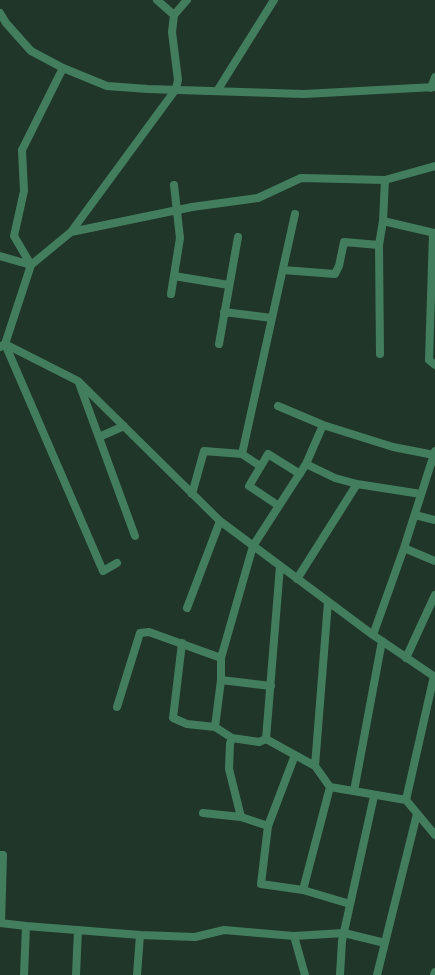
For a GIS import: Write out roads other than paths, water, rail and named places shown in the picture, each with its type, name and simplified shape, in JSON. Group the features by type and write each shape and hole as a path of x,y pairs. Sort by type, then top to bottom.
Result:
{"street":[{"path":"157,0 174,14"},
{"path":"117,563 103,571 2,346 31,265 71,232 176,89 178,80 172,32 174,14 187,0"},
{"path":"217,91 274,0"},
{"path":"0,13 6,23 31,51 63,68 107,86 304,94 433,87 435,77"},
{"path":"31,265 14,236 24,191 22,150 63,68"},
{"path":"71,232 176,211 258,198 301,178 385,180 435,166"},
{"path":"380,354 380,245 385,180"},
{"path":"170,294 180,238 174,185"},
{"path":"242,454 295,214"},
{"path":"383,220 434,233 429,360 435,365"},
{"path":"219,344 238,237"},
{"path":"283,270 335,274 339,266 344,242 380,245"},
{"path":"0,256 31,265"},
{"path":"174,276 229,284"},
{"path":"224,312 272,318"},
{"path":"2,346 78,381 220,521 373,635 434,676 406,800"},
{"path":"78,381 136,536"},
{"path":"278,406 323,425 393,447 434,453 404,548 373,635"},
{"path":"215,727 221,680 221,658 253,546 306,464 323,425"},
{"path":"99,437 124,426"},
{"path":"192,494 204,451 242,454 260,466"},
{"path":"279,506 249,486 260,466 268,454 300,474"},
{"path":"306,464 334,478 357,484 422,494"},
{"path":"297,579 357,484"},
{"path":"415,515 435,520"},
{"path":"188,608 220,521"},
{"path":"404,548 435,561"},
{"path":"266,739 280,566"},
{"path":"406,658 435,594"},
{"path":"315,766 328,602"},
{"path":"117,707 140,633 149,632 221,658"},
{"path":"354,791 382,641"},
{"path":"182,643 173,718 187,724 215,727 232,738 259,742 266,739"},
{"path":"221,680 271,686"},
{"path":"232,738 229,769 241,816"},
{"path":"266,739 315,766 330,787 406,800 435,835"},
{"path":"295,755 268,826 261,884 303,890 350,904"},
{"path":"303,890 330,787"},
{"path":"340,975 344,933 374,796"},
{"path":"203,814 241,816 268,826"},
{"path":"377,975 417,814"},
{"path":"0,855 2,855 0,923 140,935 195,937 224,930 294,936 344,933 385,943"},
{"path":"24,975 26,926"},
{"path":"76,975 78,930"},
{"path":"137,975 140,935"},
{"path":"294,936 305,975"}]}
